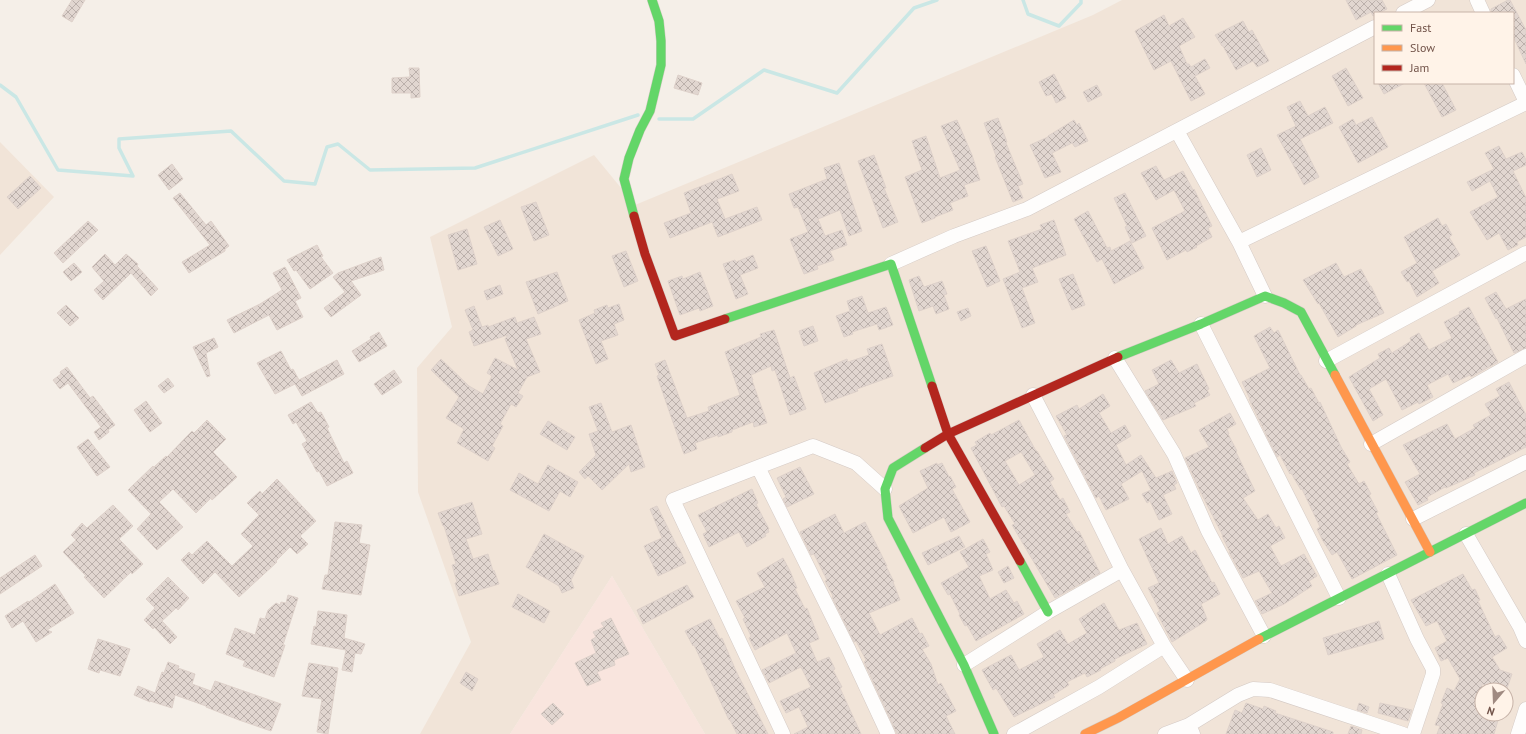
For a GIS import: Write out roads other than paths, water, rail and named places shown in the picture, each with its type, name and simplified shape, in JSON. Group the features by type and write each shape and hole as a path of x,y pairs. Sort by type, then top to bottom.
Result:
{"street":[{"path":"652,0 659,21 661,65 650,111 640,130 629,158 624,179 645,254 675,336 891,264 954,236 1027,209 1374,28"},
{"path":"1405,12 1428,0"},
{"path":"1477,0 1483,12"},
{"path":"1239,242 1526,102 1514,77"},
{"path":"1177,131 1239,242 1265,296"},
{"path":"1326,361 1526,253"},
{"path":"891,264 948,434 1048,612"},
{"path":"994,734 964,665 888,518 885,489 894,468 948,434 1114,358 1201,324 1265,296 1284,303 1301,312 1430,552"},
{"path":"1201,324 1340,598"},
{"path":"1371,444 1526,356"},
{"path":"1114,358 1174,454 1208,531 1264,636"},
{"path":"1032,395 1086,497 1122,570 1164,646 1187,680"},
{"path":"783,734 673,500 813,446 856,463 885,489"},
{"path":"1413,519 1526,462"},
{"path":"758,467 845,642 888,734"},
{"path":"1085,734 1118,718 1264,636 1526,503"},
{"path":"1466,534 1520,627 1526,641"},
{"path":"964,665 1048,612 1122,570"},
{"path":"1388,574 1433,669 1433,674 1413,734"},
{"path":"1014,734 1099,687 1164,646"},
{"path":"1165,734 1191,729 1238,695 1253,689 1270,690 1403,734"},
{"path":"1518,734 1526,709"}],"waterway":[{"path":"659,119 693,119 764,70 837,93 914,8 937,0"},
{"path":"1023,0 1028,14 1059,26 1081,3 1081,0"},
{"path":"0,85 16,97 58,170 133,176 119,148 119,139 231,131 284,181 315,184 327,147 338,144 370,170 475,168 638,115"}]}
